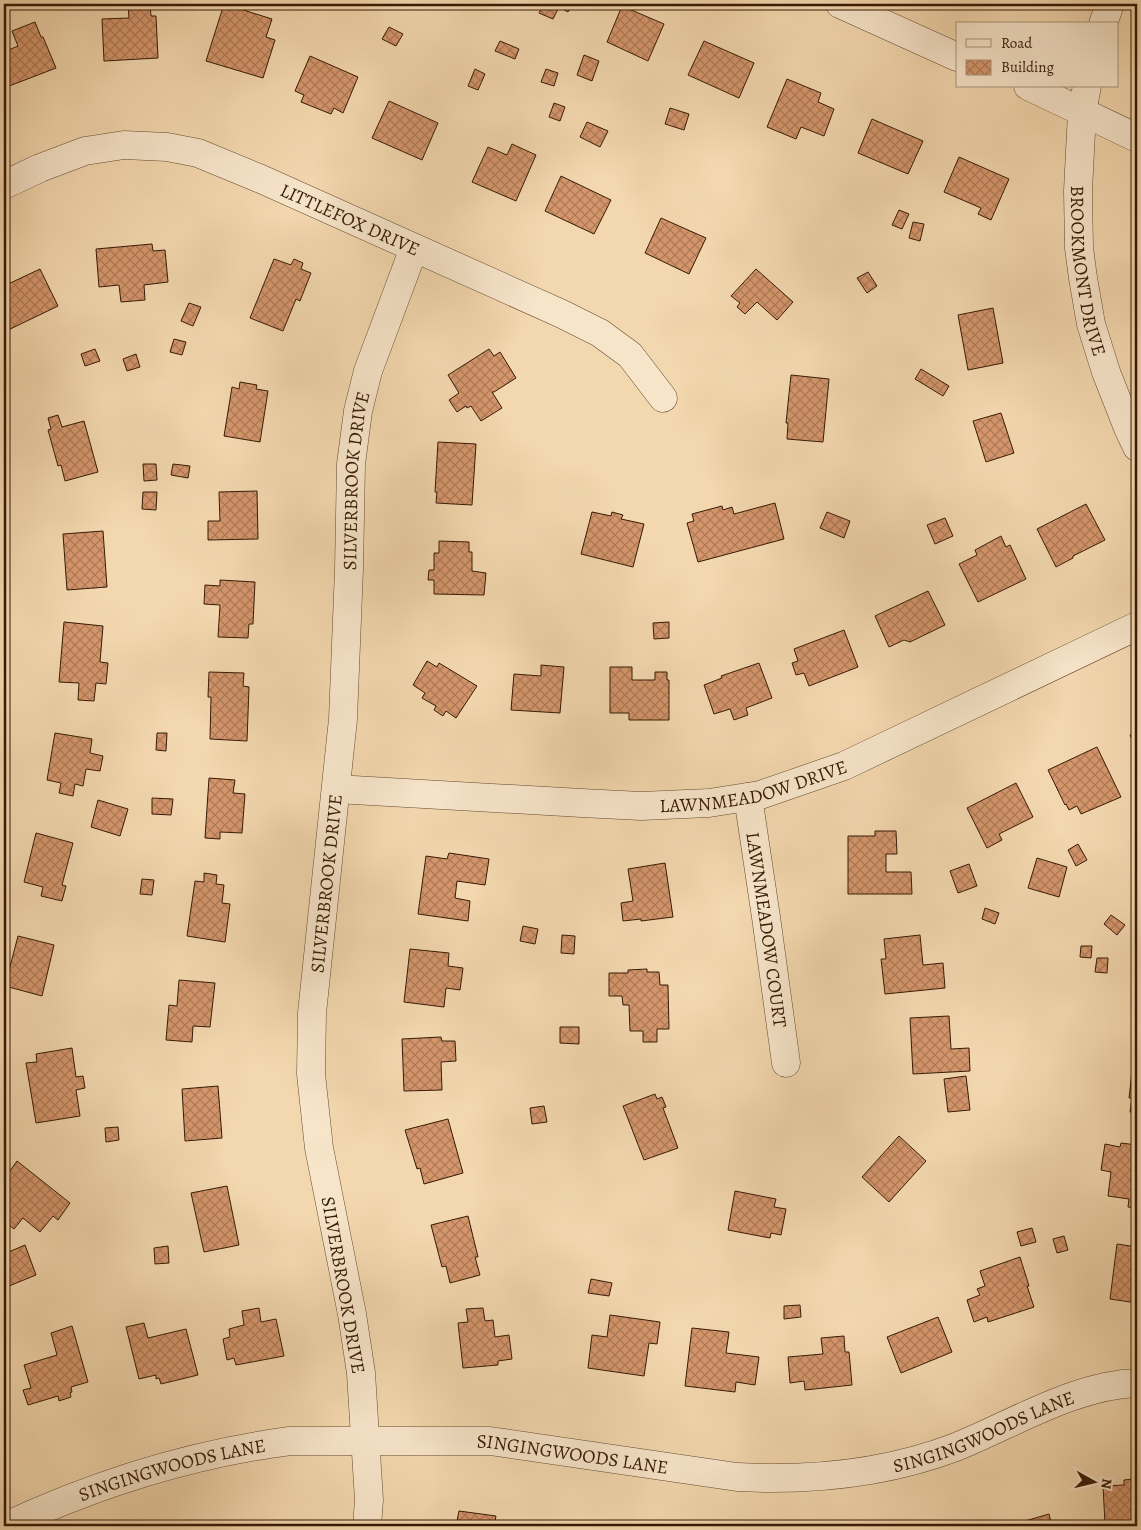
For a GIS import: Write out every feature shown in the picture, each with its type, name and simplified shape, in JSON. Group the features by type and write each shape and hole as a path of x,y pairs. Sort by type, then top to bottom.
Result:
{"street":[{"path":"840,4 956,57"},
{"path":"1105,22 1110,4"},
{"path":"1037,88 1084,99 1137,138"},
{"name":"BROOKMONT DRIVE","path":"1084,99 1078,191 1079,248 1083,278 1091,324 1106,372 1137,447"},
{"name":"LITTLEFOX DRIVE","path":"4,185 40,168 85,151 124,145 168,147 198,153 261,179 562,314 600,333 630,355 664,398"},
{"name":"SILVERBROOK DRIVE","path":"367,1526 369,1500 361,1373 352,1314 319,1148 311,1074 312,1013 343,719 351,464 358,411 368,371 414,248"},
{"name":"LAWNMEADOW DRIVE","path":"336,789 641,806 709,804 760,795 844,766 1137,626"},
{"name":"LAWNMEADOW COURT","path":"748,797 786,1063"},
{"name":"SINGINGWOODS LANE","path":"6,1526 102,1485 165,1465 261,1444 290,1441 490,1441 737,1477 778,1479 847,1475 915,1460 956,1447 1067,1399 1098,1388 1137,1383"}],"building":[{"path":"128,4 150,4 151,16 156,16 158,58 104,61 102,19 129,18"},
{"path":"224,4 272,19 266,37 275,40 263,78 206,61"},
{"path":"544,4 572,4 568,12 559,7 553,19 539,13"},
{"path":"622,6 664,24 648,61 607,42"},
{"path":"35,22 56,68 4,88 4,52 18,46 12,31"},
{"path":"389,27 403,34 396,46 382,39"},
{"path":"500,41 519,49 515,59 495,51"},
{"path":"704,41 754,63 739,98 688,75"},
{"path":"584,55 599,61 592,81 577,75"},
{"path":"310,56 358,77 343,113 334,108 331,114 301,102 304,95 295,91"},
{"path":"475,69 485,74 478,90 468,86"},
{"path":"546,69 558,73 554,86 541,82"},
{"path":"787,79 821,93 818,102 834,109 824,136 801,127 796,139 767,127"},
{"path":"389,101 438,123 422,160 372,138"},
{"path":"554,103 565,107 560,121 549,117"},
{"path":"670,108 689,114 684,130 665,124"},
{"path":"872,119 923,141 908,174 858,153"},
{"path":"587,122 608,131 600,147 580,137"},
{"path":"512,144 536,155 516,201 472,182 488,147 507,155"},
{"path":"959,157 1009,179 991,220 978,214 981,208 944,192"},
{"path":"561,176 611,200 594,234 545,211"},
{"path":"899,210 909,214 902,229 892,225"},
{"path":"661,218 706,238 689,274 645,253"},
{"path":"913,222 924,224 920,241 909,238"},
{"path":"152,244 153,251 165,250 168,282 144,285 145,300 121,302 119,285 99,287 96,249"},
{"path":"274,259 291,265 294,259 303,263 301,269 311,273 300,301 296,299 283,331 250,318"},
{"path":"40,269 58,306 4,332 4,286"},
{"path":"756,269 793,302 777,320 757,302 745,314 737,307 740,303 731,296"},
{"path":"868,272 877,286 867,293 857,278"},
{"path":"189,303 201,307 193,326 181,321"},
{"path":"993,308 1003,363 968,370 958,315"},
{"path":"174,339 186,342 182,355 170,352"},
{"path":"95,349 100,361 85,366 81,354"},
{"path":"489,349 494,356 500,352 516,378 492,392 502,408 481,421 471,406 467,408 466,406 457,412 449,400 459,393 448,375"},
{"path":"136,354 140,367 127,371 123,359"},
{"path":"921,369 949,386 943,396 915,379"},
{"path":"791,375 829,379 823,442 787,439 788,423 786,423"},
{"path":"240,382 257,385 256,389 268,391 260,442 224,436 232,387 239,389"},
{"path":"1001,413 1014,453 986,462 973,421"},
{"path":"58,415 62,427 84,421 98,472 65,481 61,465 58,466 48,430 51,429 48,418"},
{"path":"438,442 476,444 472,505 436,503"},
{"path":"143,464 156,464 157,480 144,481"},
{"path":"173,464 190,466 188,478 171,475"},
{"path":"257,491 258,539 208,540 208,521 220,521 219,492"},
{"path":"143,492 157,492 156,510 142,509"},
{"path":"775,503 784,539 698,562 687,523 694,521 692,514 722,506 723,510 732,507 734,514"},
{"path":"1086,504 1105,540 1056,567 1037,529"},
{"path":"592,512 611,516 612,512 623,515 621,519 644,524 633,567 581,554"},
{"path":"827,512 850,521 844,538 820,528"},
{"path":"945,518 953,536 935,544 927,525"},
{"path":"103,531 107,587 67,590 63,534"},
{"path":"1001,536 1006,547 1010,545 1026,579 978,602 959,564 977,555 975,550"},
{"path":"439,541 469,542 469,552 472,552 472,571 486,573 484,595 434,594 434,580 428,580 429,570 434,570 434,553 439,553"},
{"path":"220,580 255,582 253,624 249,624 248,638 218,637 220,605 204,604 205,585 220,586"},
{"path":"928,591 945,625 910,642 904,640 889,647 875,616"},
{"path":"64,622 103,626 100,662 108,663 106,684 96,683 94,701 78,700 79,683 59,682"},
{"path":"669,622 669,638 654,639 653,623"},
{"path":"844,630 858,667 809,686 804,673 796,675 792,663 798,661 794,649"},
{"path":"427,661 437,667 439,663 477,686 456,718 446,711 443,716 434,710 436,706 422,698 425,693 413,685"},
{"path":"759,663 772,698 746,708 748,715 734,720 730,709 714,714 704,685 722,678 721,676"},
{"path":"541,665 564,667 560,713 511,710 514,674 541,676"},
{"path":"610,667 632,667 632,680 655,680 655,672 667,672 667,680 669,680 669,720 629,720 629,713 610,713"},
{"path":"209,672 244,673 243,686 249,687 247,741 210,739 211,697 208,697"},
{"path":"1137,732 1137,750 1130,735"},
{"path":"55,733 92,739 90,753 103,756 100,771 86,769 83,786 75,784 73,796 59,793 61,783 47,780"},
{"path":"157,733 167,733 166,751 156,750"},
{"path":"1097,747 1121,797 1081,814 1077,806 1069,810 1048,770"},
{"path":"209,778 235,780 233,793 245,794 242,833 220,832 220,839 205,838"},
{"path":"1016,783 1033,817 999,834 1002,840 987,848 967,808"},
{"path":"152,798 173,799 171,815 152,814"},
{"path":"98,800 128,809 120,836 91,827"},
{"path":"875,831 896,831 897,854 886,854 886,872 911,872 912,894 848,894 848,836 875,836"},
{"path":"36,833 73,843 62,885 66,886 62,901 41,896 43,887 24,882"},
{"path":"1078,844 1087,860 1076,866 1068,850"},
{"path":"449,853 489,859 485,885 457,881 455,898 470,901 468,921 418,914 426,856 447,859"},
{"path":"1037,858 1067,867 1059,897 1028,888"},
{"path":"665,863 673,917 623,921 621,903 633,901 628,869"},
{"path":"969,864 977,886 958,893 950,871"},
{"path":"204,873 217,875 216,884 224,885 222,903 230,904 225,942 187,936 195,881 204,882"},
{"path":"142,879 154,880 152,895 140,894"},
{"path":"985,908 999,913 995,924 982,919"},
{"path":"1111,915 1125,925 1117,935 1104,924"},
{"path":"523,926 538,929 535,944 520,941"},
{"path":"562,935 575,936 574,954 561,953"},
{"path":"920,935 923,965 943,963 945,988 885,994 881,959 886,959 884,939"},
{"path":"18,936 54,945 42,996 5,986"},
{"path":"1081,946 1092,946 1091,958 1080,957"},
{"path":"410,949 449,953 448,966 463,968 460,990 446,988 444,1007 404,1002"},
{"path":"1097,958 1108,958 1107,973 1095,972"},
{"path":"647,969 647,972 659,972 660,985 668,985 669,1029 657,1029 657,1042 643,1042 643,1031 630,1031 629,1005 623,1005 622,996 609,996 609,973 628,973 628,970"},
{"path":"179,980 215,983 210,1027 193,1026 192,1042 166,1040 169,1005 177,1006"},
{"path":"949,1016 951,1049 969,1048 970,1071 913,1074 910,1018"},
{"path":"560,1027 579,1027 579,1044 560,1043"},
{"path":"441,1037 442,1041 455,1041 456,1061 441,1062 442,1090 404,1091 402,1039"},
{"path":"72,1048 76,1077 83,1076 85,1088 76,1090 80,1116 36,1123 26,1063 37,1062 36,1054"},
{"path":"1134,1053 1137,1053 1137,1113 1130,1112 1132,1098 1129,1098"},
{"path":"966,1076 970,1110 948,1112 944,1079"},
{"path":"218,1086 222,1138 185,1141 182,1089"},
{"path":"655,1094 657,1099 662,1097 666,1107 663,1108 678,1148 644,1160 623,1106"},
{"path":"544,1106 547,1122 532,1124 530,1108"},
{"path":"448,1119 463,1173 424,1184 420,1168 417,1169 405,1130"},
{"path":"118,1127 119,1140 106,1142 105,1128"},
{"path":"899,1136 926,1161 889,1202 862,1177"},
{"path":"1121,1143 1137,1145 1137,1208 1128,1207 1129,1199 1108,1196 1111,1172 1101,1170 1105,1144 1120,1147"},
{"path":"17,1161 70,1203 58,1220 53,1216 40,1232 23,1218 14,1229 4,1221 4,1179"},
{"path":"227,1186 239,1245 204,1252 191,1193"},
{"path":"735,1191 776,1199 774,1207 786,1209 781,1235 771,1233 770,1238 728,1230"},
{"path":"468,1216 478,1257 475,1257 480,1275 450,1283 446,1266 442,1267 431,1225"},
{"path":"1032,1228 1036,1242 1021,1246 1017,1232"},
{"path":"1064,1236 1068,1250 1057,1253 1053,1239"},
{"path":"1117,1244 1137,1247 1137,1303 1110,1299"},
{"path":"25,1245 36,1275 4,1288 4,1254"},
{"path":"168,1246 169,1263 155,1264 154,1248"},
{"path":"1020,1257 1034,1307 988,1322 987,1317 974,1322 967,1300 980,1295 977,1289 985,1286 980,1271"},
{"path":"591,1279 612,1283 609,1296 588,1293"},
{"path":"800,1305 801,1317 784,1319 784,1306"},
{"path":"259,1308 261,1322 276,1319 284,1356 236,1365 234,1358 227,1360 223,1339 230,1337 229,1329 244,1325 242,1311"},
{"path":"483,1308 485,1321 493,1320 495,1337 509,1335 512,1359 498,1361 498,1365 463,1368 458,1323 468,1322 466,1309"},
{"path":"610,1315 660,1322 657,1344 649,1343 644,1376 588,1368 592,1335 607,1337"},
{"path":"938,1317 952,1352 901,1373 887,1337"},
{"path":"144,1323 148,1338 186,1329 198,1375 161,1384 159,1378 156,1379 156,1375 139,1379 126,1327"},
{"path":"72,1326 88,1382 71,1387 71,1397 59,1401 58,1396 28,1405 23,1390 31,1388 24,1365 57,1355 51,1333"},
{"path":"692,1328 729,1332 726,1353 759,1357 755,1385 736,1382 735,1392 685,1386"},
{"path":"844,1336 845,1352 849,1352 852,1385 805,1390 804,1381 790,1383 788,1357 823,1354 821,1338"},
{"path":"1133,1479 1133,1485 1137,1485 1137,1522 1105,1524 1103,1486 1124,1485 1124,1480"},
{"path":"459,1511 496,1516 494,1526 456,1526"},
{"path":"1049,1514 1052,1526 1008,1526"},
{"path":"538,1521 564,1523 564,1526 538,1526"}]}
